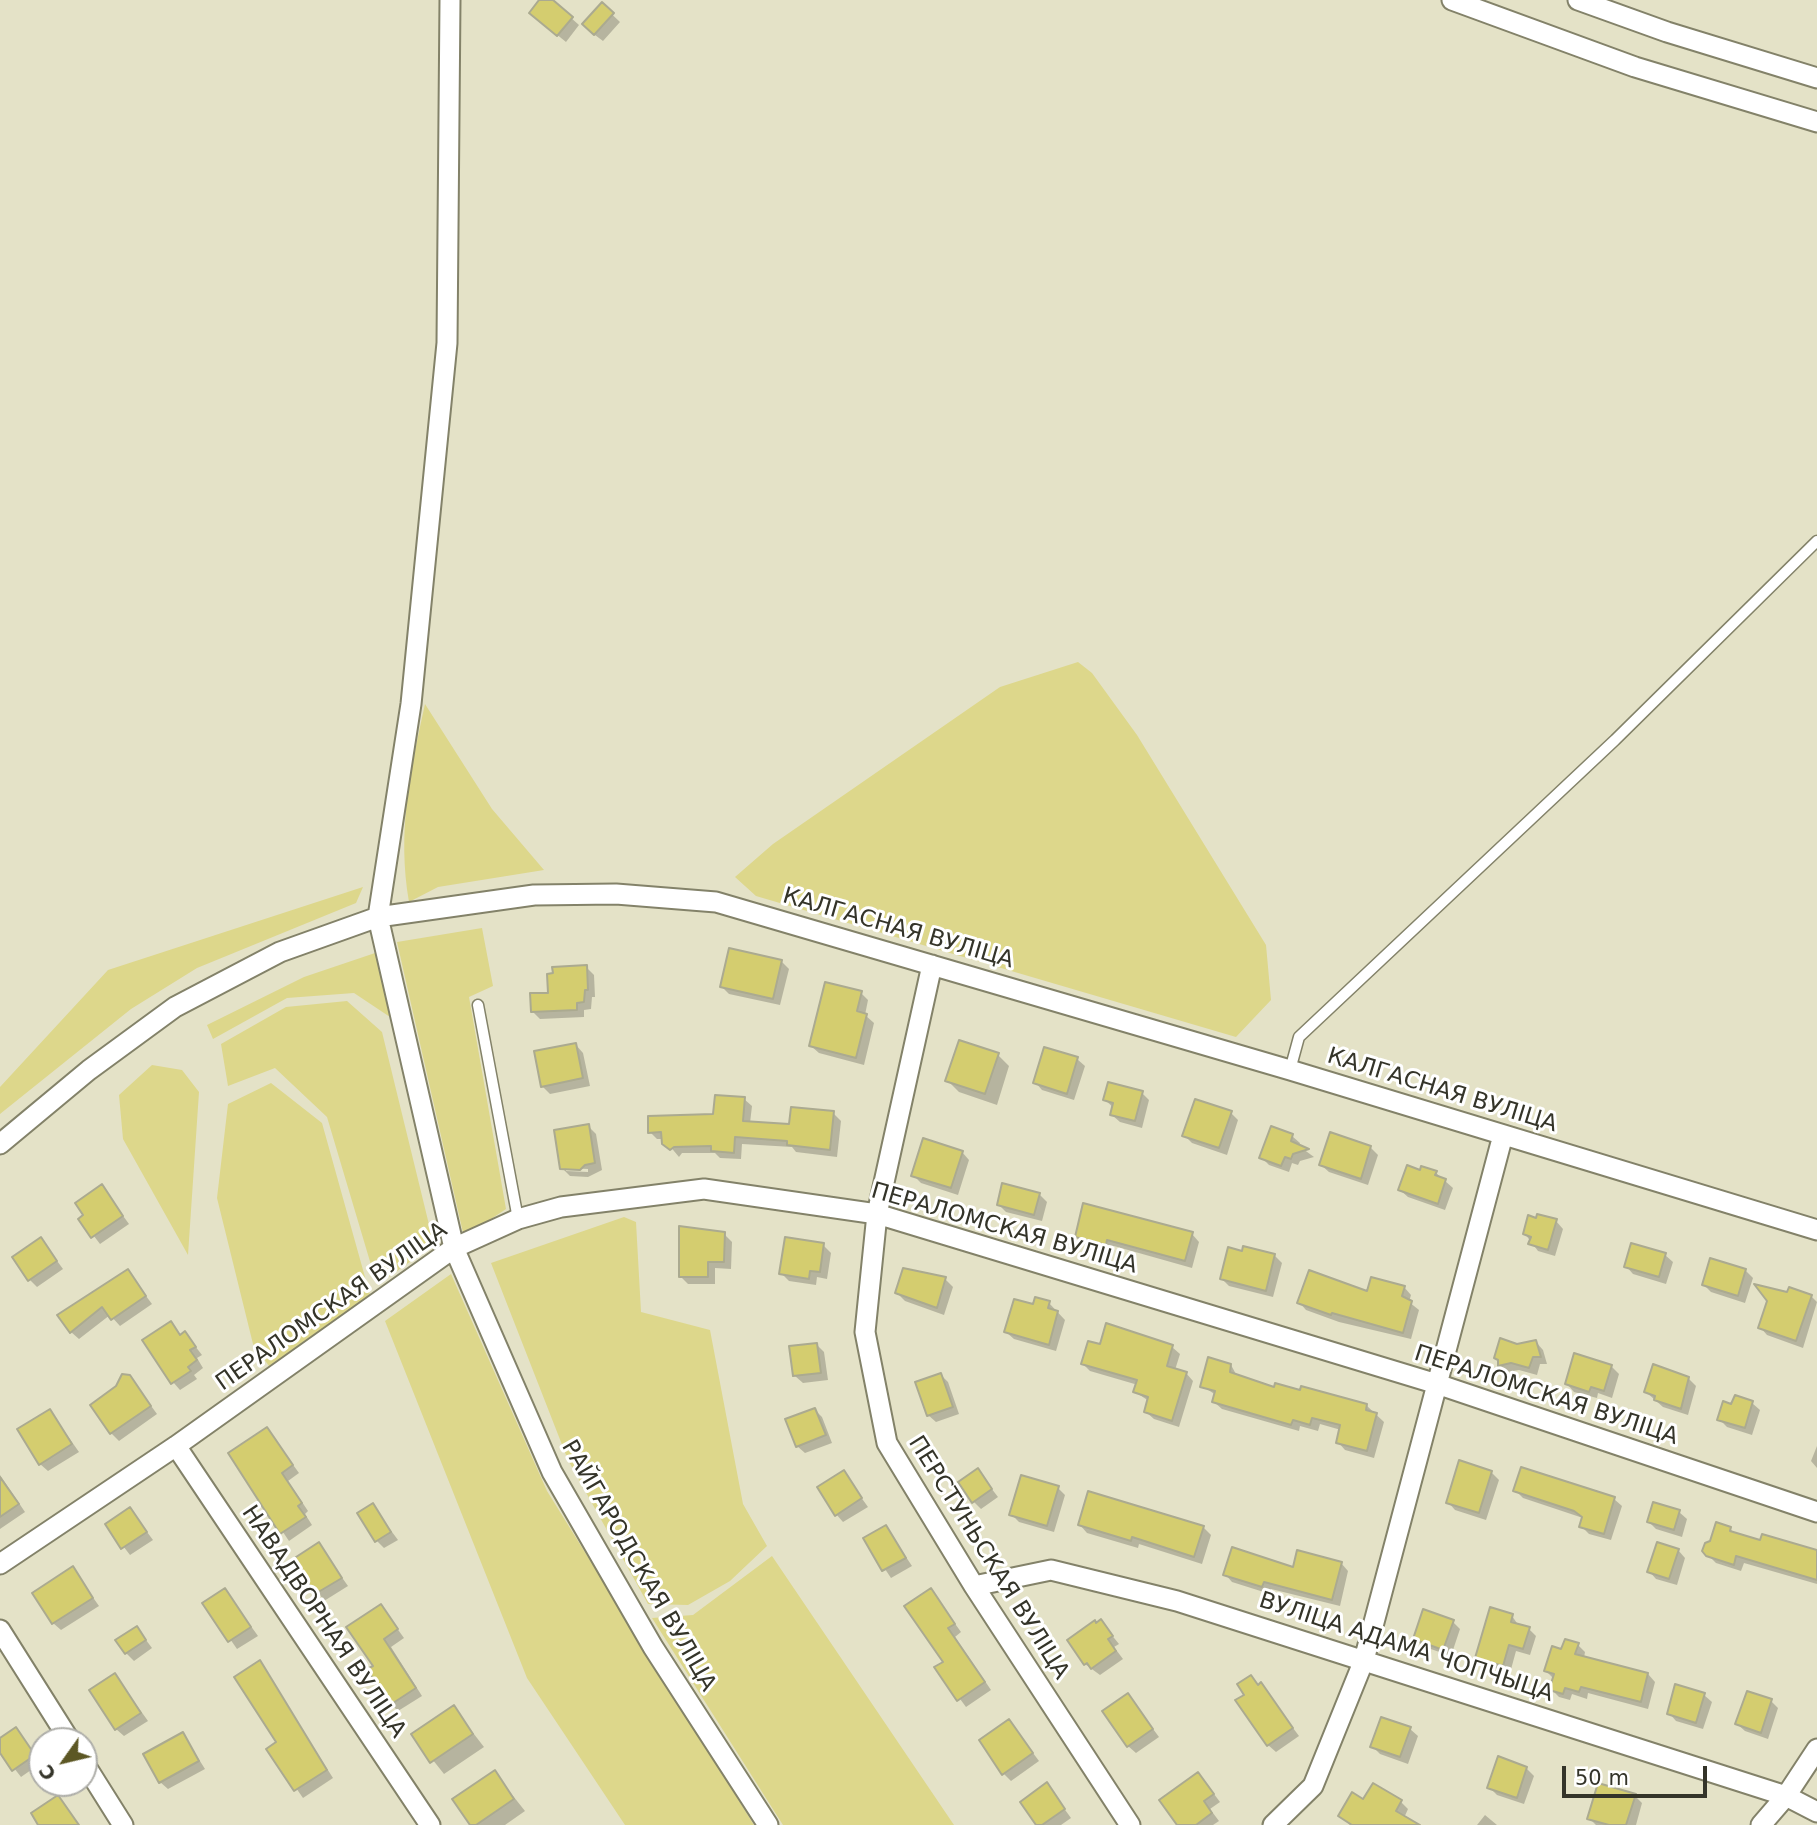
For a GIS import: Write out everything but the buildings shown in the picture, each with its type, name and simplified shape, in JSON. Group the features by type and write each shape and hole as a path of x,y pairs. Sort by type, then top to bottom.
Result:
{"street":[{"path":"378,916 411,704 447,343 450,0"},
{"path":"1452,0 1635,67 1817,122"},
{"path":"1578,0 1667,32 1817,78"},
{"name":"КАЛГАСНАЯ ВУЛІЦА","path":"0,1144 89,1070 175,1007 279,952 378,916 534,895 616,894 716,902 1290,1070 1817,1230"},
{"name":"РАЙГАРОДСКАЯ ВУЛІЦА","path":"378,916 454,1248 552,1472 653,1647 768,1825"},
{"name":"ПЕРСТУНЬСКАЯ ВУЛІЦА","path":"932,965 877,1214 865,1332 887,1443 974,1586 1130,1825"},
{"path":"1273,1825 1312,1786 1364,1660 1503,1135"},
{"name":"ПЕРАЛОМСКАЯ ВУЛІЦА","path":"0,1564 176,1446 454,1248 518,1219 561,1207 704,1189 877,1214 1437,1384 1817,1512"},
{"name":"НАВАДВОРНАЯ ВУЛІЦА","path":"176,1446 430,1825"},
{"name":"ВУЛІЦА АДАМА ЧОПЧЫЦА","path":"974,1586 1051,1570 1177,1601 1786,1796 1817,1812"},
{"path":"0,1630 61,1727"},
{"path":"1761,1825 1786,1796 1817,1749"},
{"path":"98,1785 123,1825"}],"lane":[{"path":"1290,1070 1299,1037 1615,740 1817,541"},
{"path":"478,1005 518,1219"}],"shaded area":[{"path":"1078,662 1092,673 1137,735 1266,945 1271,1000 1236,1037 756,896 735,877 773,844 1000,687"},
{"path":"425,704 492,809 544,870 438,887 409,902 404,851 407,802"},
{"path":"363,887 356,903 197,968 131,1009 0,1114 0,1087 108,970"},
{"path":"482,928 493,986 469,997 506,1209 464,1237 397,942"},
{"path":"381,951 390,1017 354,993 287,998 213,1039 207,1025 304,977"},
{"path":"347,1001 382,1032 434,1245 377,1285 327,1117 275,1068 228,1086 221,1044 286,1007"},
{"path":"152,1065 182,1070 199,1092 188,1255 123,1139 119,1095"},
{"path":"271,1083 322,1123 370,1295 269,1366 253,1344 217,1198 228,1104"},
{"path":"624,1217 636,1222 641,1312 710,1330 743,1504 767,1546 730,1581 688,1605 648,1604 568,1460 491,1263"},
{"path":"451,1274 547,1491 754,1825 625,1825 527,1678 385,1321"},
{"path":"772,1556 954,1825 783,1825 652,1618 693,1615"}]}
